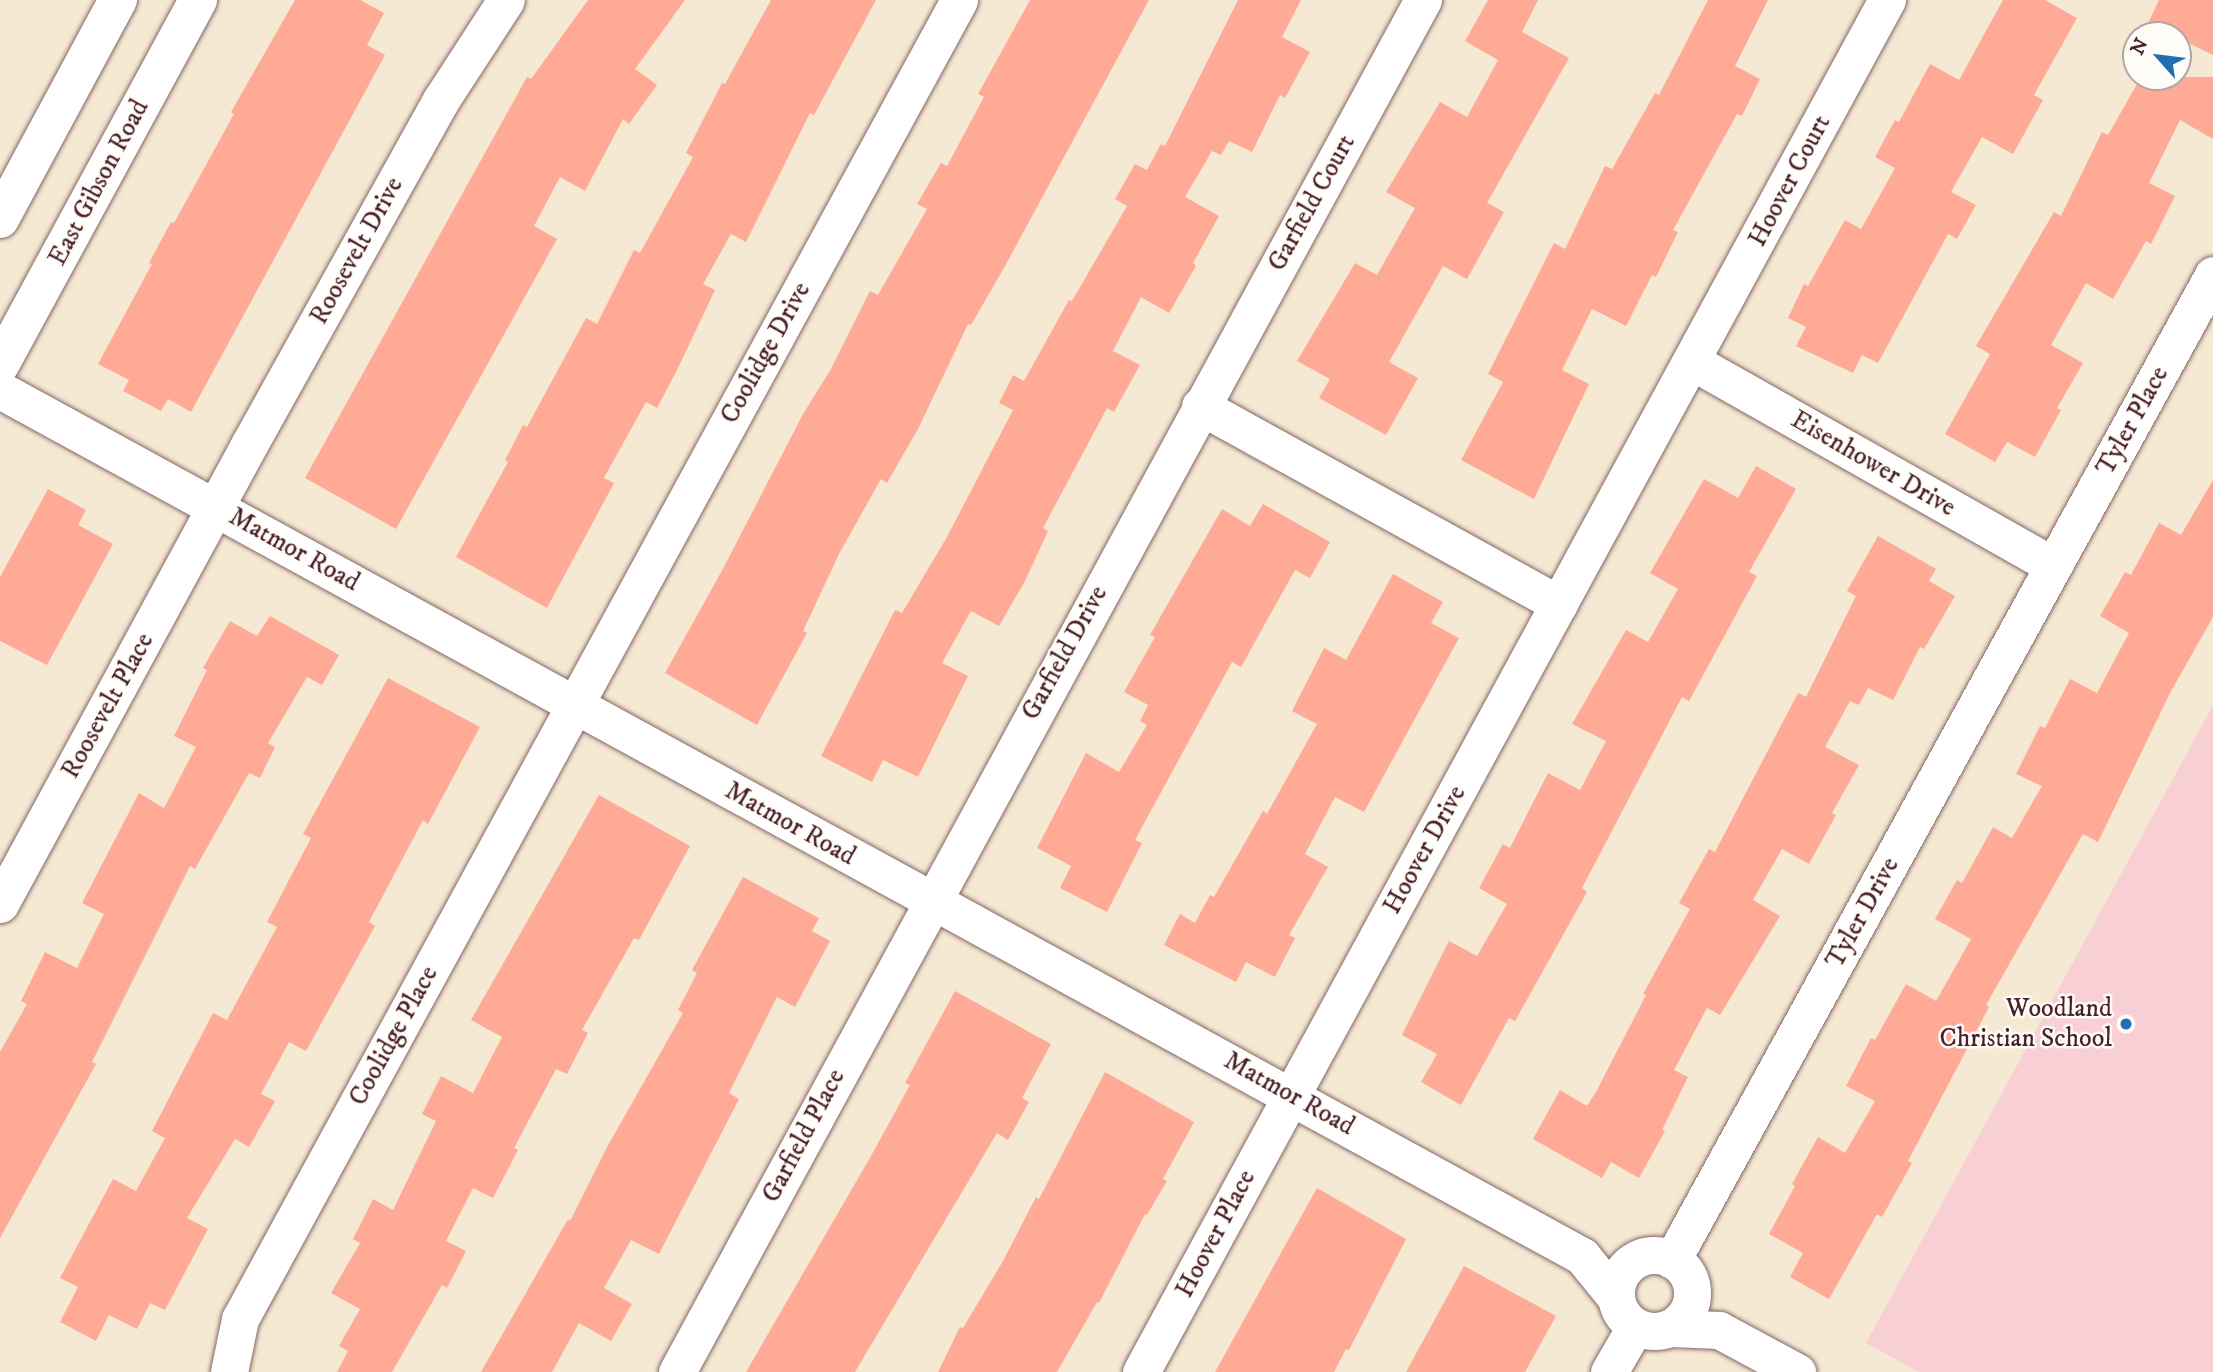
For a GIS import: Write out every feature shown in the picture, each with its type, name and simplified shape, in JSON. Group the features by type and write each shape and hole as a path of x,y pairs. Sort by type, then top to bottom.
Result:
{"main road":[{"path":"0,219 118,0"},
{"name":"East Gibson Road","path":"0,365 198,0"}],"street":[{"name":"Roosevelt Drive","path":"217,508 250,443 440,100 506,0"},
{"name":"Coolidge Drive","path":"574,705 959,0"},
{"name":"Garfield Court","path":"1200,406 1423,0"},
{"name":"Hoover Court","path":"1693,362 1887,0"},
{"name":"Tyler Place","path":"2053,566 2213,275"},
{"name":"Eisenhower Drive","path":"1693,362 2053,566"},
{"name":"Hoover Drive","path":"1291,1096 1693,362"},
{"name":"Matmor Road","path":"0,390 1582,1256 1641,1318"},
{"path":"1200,406 1559,604"},
{"name":"Garfield Drive","path":"930,901 1200,406"},
{"name":"Roosevelt Place","path":"0,904 217,508"},
{"name":"Tyler Drive","path":"1669,1268 2053,566"},
{"name":"Coolidge Place","path":"229,1372 240,1319 574,705"},
{"name":"Garfield Place","path":"677,1372 930,901"},
{"name":"Hoover Place","path":"1141,1372 1291,1096"},
{"name":"Matmor Road","path":"1582,1256 1669,1268"},
{"path":"1641,1318 1688,1311 1669,1268"},
{"path":"1641,1318 1622,1274 1669,1268"},
{"path":"1669,1268 1719,1330"},
{"path":"1641,1318 1719,1330 1797,1372"},
{"path":"1609,1372 1641,1318"}],"shaded area":[{"name":"Woodland Christian School","path":"2213,705 2213,1372 1919,1372 1866,1343"}],"building":[{"path":"295,0 360,0 384,13 367,45 385,55 191,412 168,399 161,411 123,391 129,380 98,364 152,264 149,263 171,222 174,223 234,114 231,112"},
{"path":"588,0 685,0 635,69 657,85 629,124 623,119 585,191 560,177 534,226 557,239 396,529 305,478 527,77 531,79"},
{"path":"771,0 876,0 814,115 810,113 746,242 731,234 703,284 715,290 678,368 657,408 646,402 604,478 614,483 547,608 456,557 508,462 505,460 523,425 527,427 586,318 597,324 634,250 640,253 693,157 686,153 722,83 725,84"},
{"path":"1030,0 1149,0 1005,266 971,325 968,324 918,429 887,483 881,479 839,554 803,631 807,633 757,725 665,673 725,565 803,414 831,369 870,291 878,295 927,209 917,204 941,163 947,166 984,97 978,94"},
{"path":"1238,0 1301,0 1282,37 1310,52 1285,98 1280,95 1252,152 1229,141 1221,155 1212,151 1185,197 1219,216 1193,263 1196,266 1169,313 1141,297 1113,351 1140,365 1114,412 1107,408 1043,528 1048,531 1025,581 999,626 971,611 942,663 968,676 918,777 883,760 872,782 821,756 895,610 902,613 947,537 1013,410 999,403 1013,375 1024,381 1069,300 1072,301 1127,206 1115,199 1135,164 1147,170 1161,144 1165,146"},
{"path":"1488,0 1538,0 1522,32 1569,58 1487,203 1504,212 1467,279 1443,266 1389,362 1418,378 1386,435 1319,398 1330,379 1297,361 1355,263 1377,275 1415,208 1386,192 1440,102 1467,117 1498,60 1465,41"},
{"path":"1708,0 1768,0 1735,66 1760,79 1742,116 1737,114 1673,230 1678,232 1656,277 1652,275 1626,326 1592,309 1562,370 1589,384 1534,499 1461,460 1503,382 1488,374 1554,243 1565,249 1605,166 1612,169 1655,93 1659,95"},
{"path":"2003,0 2045,0 2077,18 2034,95 2043,100 2013,154 1982,137 1951,192 1976,205 1957,239 1948,234 1878,363 1862,355 1853,373 1796,346 1806,327 1788,318 1804,284 1808,286 1845,220 1861,229 1895,168 1875,157 1895,120 1899,122 1930,64 1959,80"},
{"path":"2159,0 2213,0 2213,55 2192,45 2192,21 2149,21"},
{"path":"2192,77 2213,77 2213,139 2180,120 2149,183 2175,196 2151,244 2146,241 2113,299 2086,283 2051,345 2083,363 2057,408 2061,410 2035,457 2007,442 1995,462 1945,434 1990,354 1976,346 2054,212 2061,216 2102,132 2108,135 2133,91 2192,91"},
{"path":"1756,466 1796,489 1749,572 1757,576 1689,701 1682,697 1582,888 1587,892 1515,1021 1509,1018 1461,1105 1421,1082 1437,1054 1402,1035 1449,941 1477,956 1507,904 1479,888 1503,844 1510,848 1548,773 1580,790 1606,741 1572,724 1626,630 1648,642 1678,589 1650,573 1704,479 1738,498"},
{"path":"2213,480 2213,617 2170,693 2098,842 2083,834 1986,1005 1989,1007 1908,1161 1912,1163 1882,1217 1877,1214 1829,1299 1790,1277 1803,1253 1769,1234 1795,1186 1792,1184 1818,1137 1845,1153 1875,1101 1846,1086 1871,1038 1875,1040 1906,984 1936,1001 1971,939 1935,919 1957,880 1962,883 1993,827 2012,838 2042,786 2016,774 2040,726 2045,728 2070,679 2097,693 2129,633 2100,616 2125,572 2131,575 2159,523 2181,535"},
{"path":"48,489 86,510 78,525 113,544 47,665 0,641 0,577"},
{"path":"1263,504 1330,542 1310,578 1295,570 1241,667 1232,662 1135,840 1142,843 1107,912 1060,888 1071,866 1037,848 1086,753 1119,772 1147,725 1140,721 1148,705 1124,692 1155,637 1150,635 1222,509 1250,526"},
{"path":"1878,536 1936,569 1929,581 1955,596 1924,649 1920,647 1893,700 1868,688 1859,705 1850,701 1825,747 1859,765 1832,813 1836,815 1809,864 1782,849 1753,900 1780,916 1720,1015 1707,1008 1674,1070 1688,1077 1662,1130 1665,1131 1639,1178 1611,1162 1602,1178 1533,1139 1560,1090 1587,1106 1596,1092 1646,995 1643,994 1690,909 1679,903 1709,849 1715,852 1798,693 1806,697 1856,596 1847,591"},
{"path":"1393,574 1443,602 1431,623 1459,638 1364,812 1335,797 1305,854 1328,867 1289,935 1295,938 1275,977 1246,962 1236,982 1164,945 1180,914 1195,923 1210,895 1214,897 1263,811 1267,814 1317,724 1292,711 1324,648 1346,660"},
{"path":"270,616 339,655 322,685 307,677 268,743 275,747 260,778 249,773 195,869 190,866 92,1062 96,1064 0,1238 0,1052 27,1004 21,1001 45,952 77,968 104,914 82,903 139,793 164,808 196,747 174,736 207,670 203,668 230,621 257,636"},
{"path":"388,678 480,727 428,824 423,820 369,922 375,926 306,1051 289,1042 261,1094 275,1101 249,1147 235,1139 187,1218 208,1229 165,1310 150,1303 137,1329 109,1315 96,1341 60,1322 78,1287 60,1278 113,1179 136,1191 165,1138 152,1131 213,1013 227,1020 277,927 267,922 311,838 303,834"},
{"path":"599,795 690,846 639,940 634,938 582,1030 588,1033 567,1074 556,1069 514,1148 518,1150 493,1198 473,1188 446,1241 466,1251 447,1288 442,1285 392,1372 337,1372 348,1351 339,1346 360,1309 331,1293 360,1243 353,1239 373,1199 393,1210 436,1121 422,1114 441,1076 473,1093 502,1037 471,1020"},
{"path":"743,877 819,918 812,931 830,941 795,1007 777,997 729,1093 739,1099 659,1254 631,1240 604,1288 632,1304 611,1341 579,1323 552,1372 481,1372 568,1219 570,1221 606,1149 683,1013 678,1010 697,973 692,970"},
{"path":"955,991 1051,1044 1022,1098 1029,1102 1008,1140 997,1133 855,1372 746,1372 910,1085 905,1083"},
{"path":"1105,1072 1194,1122 1163,1179 1167,1181 1147,1215 1145,1214 1099,1303 1097,1302 1057,1372 938,1372 960,1327 963,1328 1003,1261 1036,1197 1039,1199"},
{"path":"1317,1188 1406,1239 1349,1350 1346,1349 1334,1372 1215,1372"},
{"path":"1464,1266 1556,1316 1525,1372 1406,1372"}],"place":[{"name":"Woodland Christian School","path":"2126,1024"}]}
